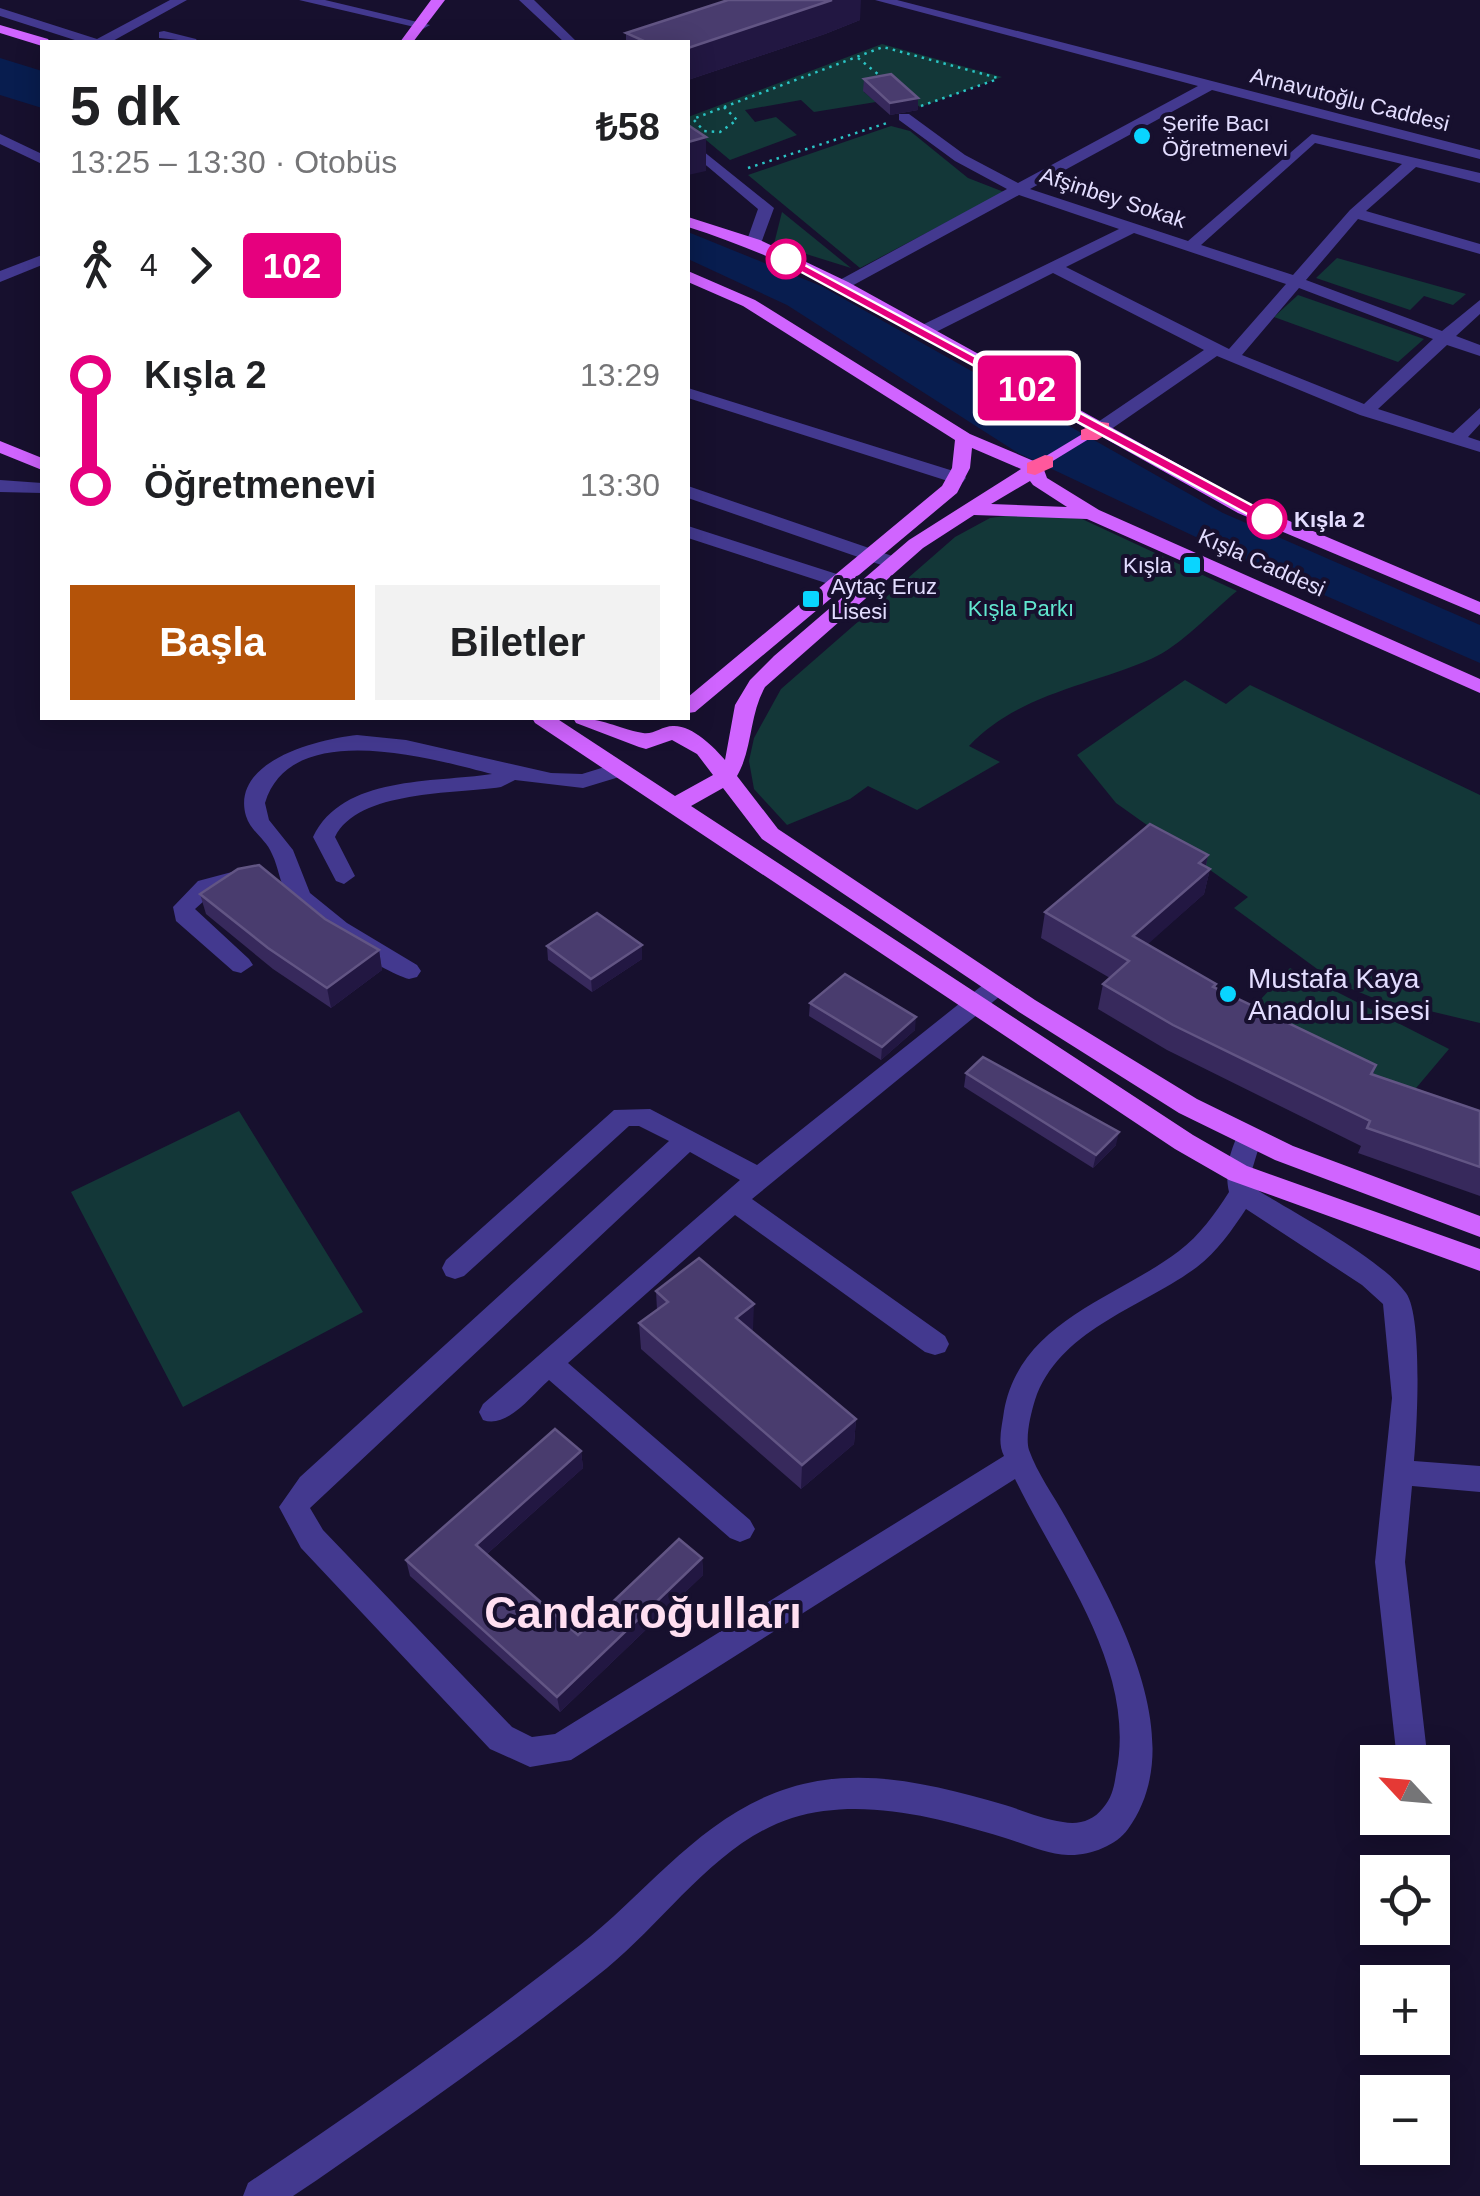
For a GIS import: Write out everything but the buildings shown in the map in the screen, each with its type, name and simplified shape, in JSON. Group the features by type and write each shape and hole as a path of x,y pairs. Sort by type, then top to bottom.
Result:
{"main road":[{"path":"408,40 438,0"},
{"path":"425,40 454,0"},
{"path":"0,30 40,41"},
{"path":"0,42 40,55"},
{"path":"690,223 754,243 842,285 1095,432 1245,509 1480,609"},
{"name":"Kışla Caddesi","path":"690,277 749,304 964,438 1040,465 1039,481 1092,514 1480,687"},
{"path":"674,806 726,778 736,758 744,706 757,684 894,562 965,509 1095,432"},
{"path":"690,706 929,507 957,478 964,438"},
{"path":"0,446 40,465"},
{"path":"965,509 1092,514"},
{"path":"545,720 1240,1183 1480,1260"},
{"path":"589,720 646,742 674,732 705,749 770,834 997,986 1188,1106 1250,1138 1480,1227"},
{"path":"621,769 646,742 659,720"}],"street":[{"path":"2,14 30,0"},
{"path":"106,40 180,0"},
{"path":"306,0 422,25"},
{"path":"526,0 569,40"},
{"name":"Arnavutoğlu Caddesi","path":"882,0 1480,155"},
{"path":"2,14 86,40"},
{"path":"164,35 183,40"},
{"path":"842,285 1208,86"},
{"name":"Afşinbey Sokak","path":"904,117 960,158 1021,191 1294,281 1480,351"},
{"path":"0,138 40,159"},
{"path":"1191,246 1312,138 1480,178"},
{"path":"690,145 766,208 754,243"},
{"path":"1095,432 1223,353 1355,213 1415,160"},
{"path":"1355,213 1480,249"},
{"path":"924,332 1133,228"},
{"path":"0,277 40,261"},
{"path":"1055,268 1223,353 1366,411 1480,447"},
{"path":"1366,411 1480,304"},
{"path":"690,394 957,478"},
{"path":"1456,440 1480,412"},
{"path":"0,486 40,488"},
{"path":"690,493 894,562"},
{"path":"691,537 839,581"},
{"path":"409,970 312,908 293,886 281,850 258,822 257,798 269,776 302,754 342,743 371,743 512,772 583,781 621,769"},
{"path":"344,876 324,837 328,822 344,808 376,797 501,780 512,772"},
{"path":"241,965 184,915 184,907 206,886 286,868"},
{"path":"493,1412 759,1178 997,986"},
{"path":"455,1268 622,1116 640,1116 759,1178"},
{"path":"261,2196 598,1952 690,1862 736,1826 796,1801 828,1795 883,1794 1064,1839 1087,1840 1105,1832 1121,1813 1138,1756 1124,1664 1013,1446 1016,1416 1024,1388 1056,1338 1191,1258 1222,1224 1240,1183 1250,1138"},
{"path":"688,1139 310,1486 294,1507 312,1539 501,1738 530,1752 560,1749 1020,1461"},
{"path":"1240,1183 1372,1276 1396,1300 1406,1398 1390,1562 1411,1745"},
{"path":"734,1200 936,1344"},
{"path":"549,1363 740,1529"},
{"path":"1401,1473 1480,1479"}],"path":[{"path":"724,107 737,120 720,132 704,130 693,119 724,107 883,48 998,78 904,117 726,175"},
{"path":"858,57 892,86"}],"green space":[{"path":"882,44 1002,77 920,107 892,86 864,92 876,102 814,112 801,100 745,110 755,122 776,117 797,135 730,160 690,127 690,116"},
{"path":"891,126 910,131 968,178 1004,192 860,268 748,175"},
{"path":"782,212 851,268 774,244"},
{"path":"1337,258 1466,294 1453,305 1424,296 1410,310 1316,278"},
{"path":"1298,295 1424,339 1398,362 1274,317"},
{"name":"Kışla Parkı","path":"1019,514 1082,519 1237,591 1162,653 1055,693 988,728 969,746 1000,762 917,810 868,786 850,799 787,825 754,789 749,761 754,738 781,689 955,537 990,518"},
{"path":"1185,680 1226,704 1250,685 1480,795 1480,1023 1371,997 1335,982 1234,908 1248,897 1116,803 1077,755"},
{"path":"1290,968 1449,1049 1406,1100 1246,1015"},
{"path":"239,1111 363,1312 183,1407 71,1192"}],"water":[{"path":"0,58 40,70 40,107 0,95"},
{"path":"690,233 821,286 1223,513 1480,625 1480,663 1253,564 1018,453 787,305 690,260"}],"bus line":[{"name":"102","path":"786,259 842,285 1267,519"}],"place":[{"name":"Şerife Bacı Öğretmenevi","path":"1142,136"},
{"name":"Kışla 2","path":"1267,519"},
{"name":"Kışla","path":"1192,565"},
{"name":"Aytaç Eruz Lisesi","path":"811,599"},
{"name":"Mustafa Kaya Anadolu Lisesi","path":"1228,994"}],"district":[{"name":"Candaroğulları","path":"643,1612"}]}
